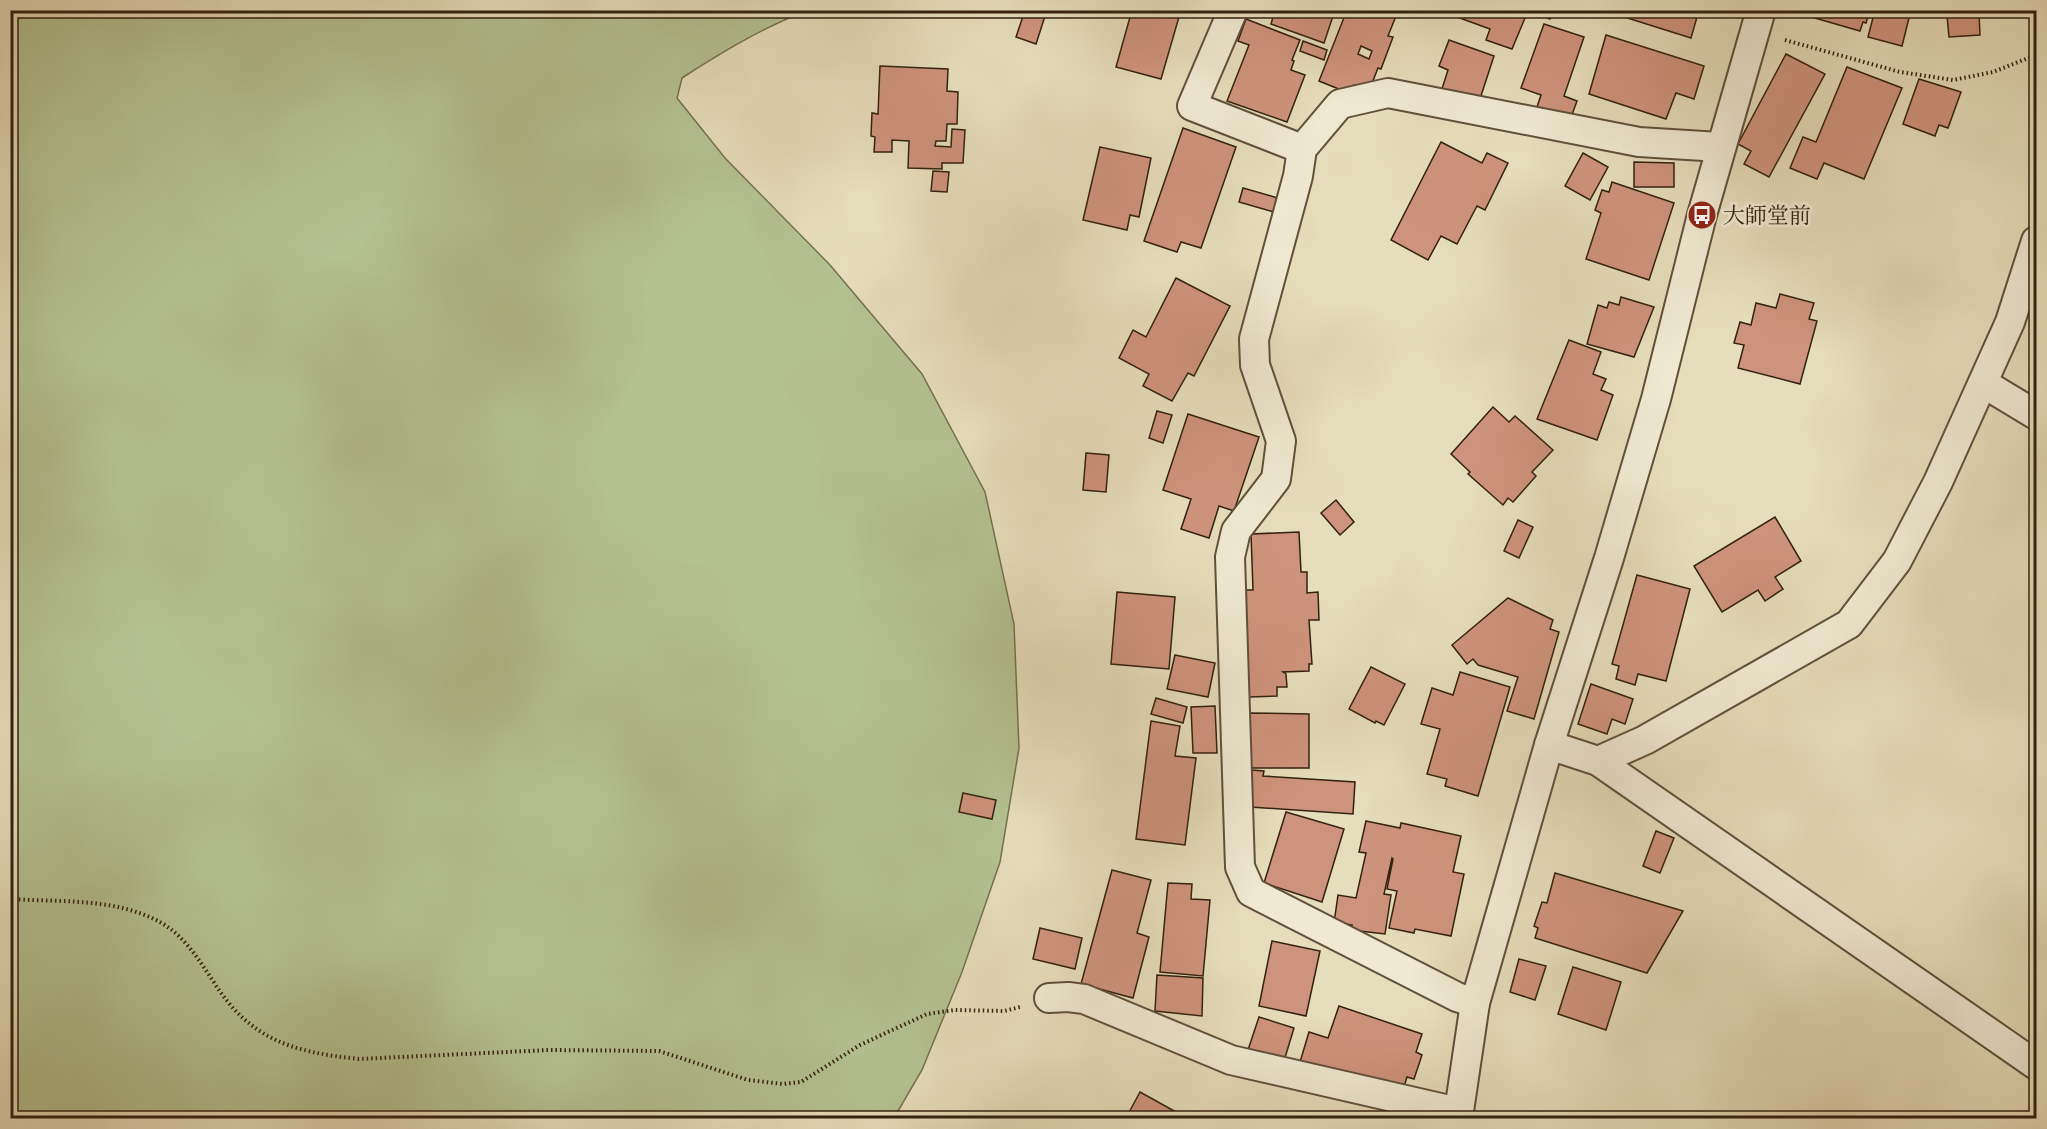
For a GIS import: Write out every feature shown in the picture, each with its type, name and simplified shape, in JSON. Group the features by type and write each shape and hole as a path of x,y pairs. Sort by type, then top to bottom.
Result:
{"street":[{"path":"1233,10 1192,106 1302,149"},
{"path":"1049,998 1084,999 1231,1060 1458,1115 1475,1004 1550,745 1610,558 1656,399 1720,147 1758,21"},
{"path":"1475,1004 1456,997 1251,892 1240,867 1230,557 1236,531 1276,478 1281,441 1255,364 1254,339 1298,176 1302,149 1340,104 1388,93 1639,142 1720,147"},
{"path":"1598,761 1645,740 1849,624 1897,561 1938,483 2010,322 2037,241"},
{"path":"1983,383 2037,415"},
{"path":"1550,745 1598,761 2037,1065"}],"path":[{"path":"1758,21 1900,72 1953,80 1993,72 2037,56"},
{"path":"10,899 87,902 134,912 156,920 188,944 228,1004 254,1029 287,1046 359,1059 549,1050 658,1051 748,1080 783,1084 801,1082 860,1046 927,1014 955,1010 1004,1011 1049,998"}],"green space":[{"path":"10,11 806,11 742,41 682,78 677,98 725,158 830,265 922,374 985,492 1014,624 1019,748 1000,862 962,972 922,1070 894,1118 11,1118"}],"building":[{"path":"1025,10 1038,10 1046,13 1036,44 1016,37"},
{"path":"1132,10 1181,10 1161,79 1116,67"},
{"path":"1275,10 1335,10 1324,43 1271,24"},
{"path":"1347,10 1398,11 1388,36 1393,37 1381,69 1378,68 1369,91 1354,85 1351,94 1319,81","holes":["1361,46 1372,51 1369,59 1358,54"]},
{"path":"1459,10 1505,10 1525,18 1512,49 1486,40 1490,29 1457,17"},
{"path":"1544,10 1552,10 1550,19 1542,16"},
{"path":"1602,10 1699,10 1691,38"},
{"path":"1795,10 1870,10 1866,23 1863,22 1860,31 1794,12"},
{"path":"1875,10 1911,10 1902,46 1868,37"},
{"path":"1979,14 1980,35 1949,37 1947,16"},
{"path":"1246,19 1300,40 1292,60 1294,61 1291,70 1305,75 1287,122 1227,101 1249,45 1238,41"},
{"path":"1544,24 1584,37 1564,96 1577,101 1569,123 1534,116 1541,95 1521,88"},
{"path":"1606,35 1704,66 1694,99 1676,93 1666,119 1589,94"},
{"path":"1449,40 1494,56 1478,105 1441,92 1448,70 1439,66"},
{"path":"1303,41 1327,50 1324,60 1300,51"},
{"path":"1786,54 1825,74 1769,177 1744,164 1751,151 1738,144"},
{"path":"880,66 948,69 947,91 958,92 957,124 947,124 946,141 936,141 935,146 951,147 952,129 965,130 963,163 942,163 942,169 908,168 909,141 892,140 892,152 874,152 875,137 871,136 872,113 878,114"},
{"path":"1847,67 1902,88 1864,179 1824,163 1817,179 1790,168 1803,137 1816,142"},
{"path":"1919,79 1961,92 1948,128 1939,125 1935,136 1903,124"},
{"path":"1183,128 1236,147 1201,248 1181,242 1177,252 1144,241"},
{"path":"1441,142 1482,163 1487,153 1508,163 1485,210 1477,206 1457,244 1441,236 1428,260 1391,240"},
{"path":"1100,147 1151,158 1139,217 1130,215 1127,230 1083,220"},
{"path":"1583,153 1608,167 1590,200 1565,186"},
{"path":"1634,162 1674,163 1674,187 1634,187"},
{"path":"933,171 949,172 947,192 931,191"},
{"path":"1612,182 1674,203 1649,280 1586,259 1601,213 1595,210 1602,190 1609,192"},
{"path":"1243,188 1278,198 1274,212 1239,202"},
{"path":"1176,278 1230,306 1194,376 1188,373 1172,401 1143,386 1149,374 1119,358 1133,330 1146,337"},
{"path":"1780,294 1814,303 1809,319 1817,321 1800,384 1738,368 1744,345 1734,343 1740,322 1751,325 1756,303 1776,308"},
{"path":"1621,297 1654,307 1634,357 1587,344 1598,305 1607,308 1609,302 1619,305"},
{"path":"1569,340 1601,352 1593,374 1606,379 1601,390 1613,395 1597,440 1537,419"},
{"path":"1493,407 1509,422 1515,416 1553,450 1532,472 1536,476 1513,502 1508,498 1503,505 1468,474 1470,472 1451,454"},
{"path":"1157,411 1172,415 1163,443 1149,438"},
{"path":"1188,414 1259,437 1234,511 1219,506 1209,538 1181,529 1191,499 1163,490"},
{"path":"1086,453 1109,455 1106,492 1083,490"},
{"path":"1336,500 1354,522 1340,535 1321,513"},
{"path":"1775,517 1801,561 1775,577 1783,589 1765,601 1758,590 1722,612 1694,566"},
{"path":"1518,520 1533,527 1519,558 1504,551"},
{"path":"1299,532 1301,572 1307,572 1307,593 1318,592 1319,620 1309,620 1312,664 1309,664 1309,671 1283,672 1286,674 1287,687 1277,687 1277,696 1249,697 1243,590 1253,590 1251,534"},
{"path":"1637,575 1690,589 1666,681 1638,674 1635,685 1616,679 1619,666 1612,664"},
{"path":"1117,592 1175,597 1169,669 1111,664"},
{"path":"1508,598 1553,620 1550,629 1559,632 1534,719 1507,711 1518,677 1478,665 1473,659 1467,664 1452,645"},
{"path":"1175,655 1215,663 1208,697 1167,689"},
{"path":"1371,667 1405,684 1384,725 1376,721 1375,723 1349,709"},
{"path":"1460,672 1510,687 1478,796 1445,786 1447,779 1427,774 1440,729 1421,724 1432,688 1453,695"},
{"path":"1591,684 1633,699 1625,724 1612,719 1607,734 1578,724"},
{"path":"1156,698 1187,707 1183,723 1151,714"},
{"path":"1215,706 1217,753 1193,753 1191,707"},
{"path":"1250,713 1309,714 1309,768 1249,768"},
{"path":"1151,721 1180,726 1175,756 1196,758 1185,845 1136,839"},
{"path":"1252,770 1264,771 1263,776 1355,782 1353,814 1250,807"},
{"path":"963,793 996,800 992,819 959,812"},
{"path":"1286,812 1344,829 1322,902 1264,883"},
{"path":"1366,821 1400,828 1401,823 1461,836 1453,872 1464,874 1451,936 1415,929 1414,933 1389,928 1397,891 1387,889 1392,858 1384,894 1391,895 1385,934 1351,930 1352,925 1334,923 1338,895 1356,898 1366,853 1359,852"},
{"path":"1656,831 1674,838 1660,873 1643,866"},
{"path":"1112,870 1151,880 1137,933 1149,937 1133,998 1081,984"},
{"path":"1555,873 1683,911 1647,973 1535,938 1538,928 1534,926 1542,902 1547,903"},
{"path":"1168,883 1192,884 1191,899 1210,900 1203,976 1160,972"},
{"path":"1040,928 1082,938 1075,969 1033,959"},
{"path":"1272,941 1320,951 1306,1016 1259,1006"},
{"path":"1519,959 1546,966 1535,1000 1510,992"},
{"path":"1573,967 1621,982 1606,1030 1558,1014"},
{"path":"1157,975 1203,978 1202,1016 1155,1011"},
{"path":"1339,1006 1422,1034 1416,1052 1422,1055 1414,1079 1407,1077 1403,1090 1345,1071 1343,1076 1300,1062 1309,1032 1328,1038"},
{"path":"1259,1017 1294,1028 1284,1061 1248,1050"},
{"path":"1140,1092 1185,1117 1126,1118"}],"place":[{"name":"大師堂前","path":"1702,215"}]}
